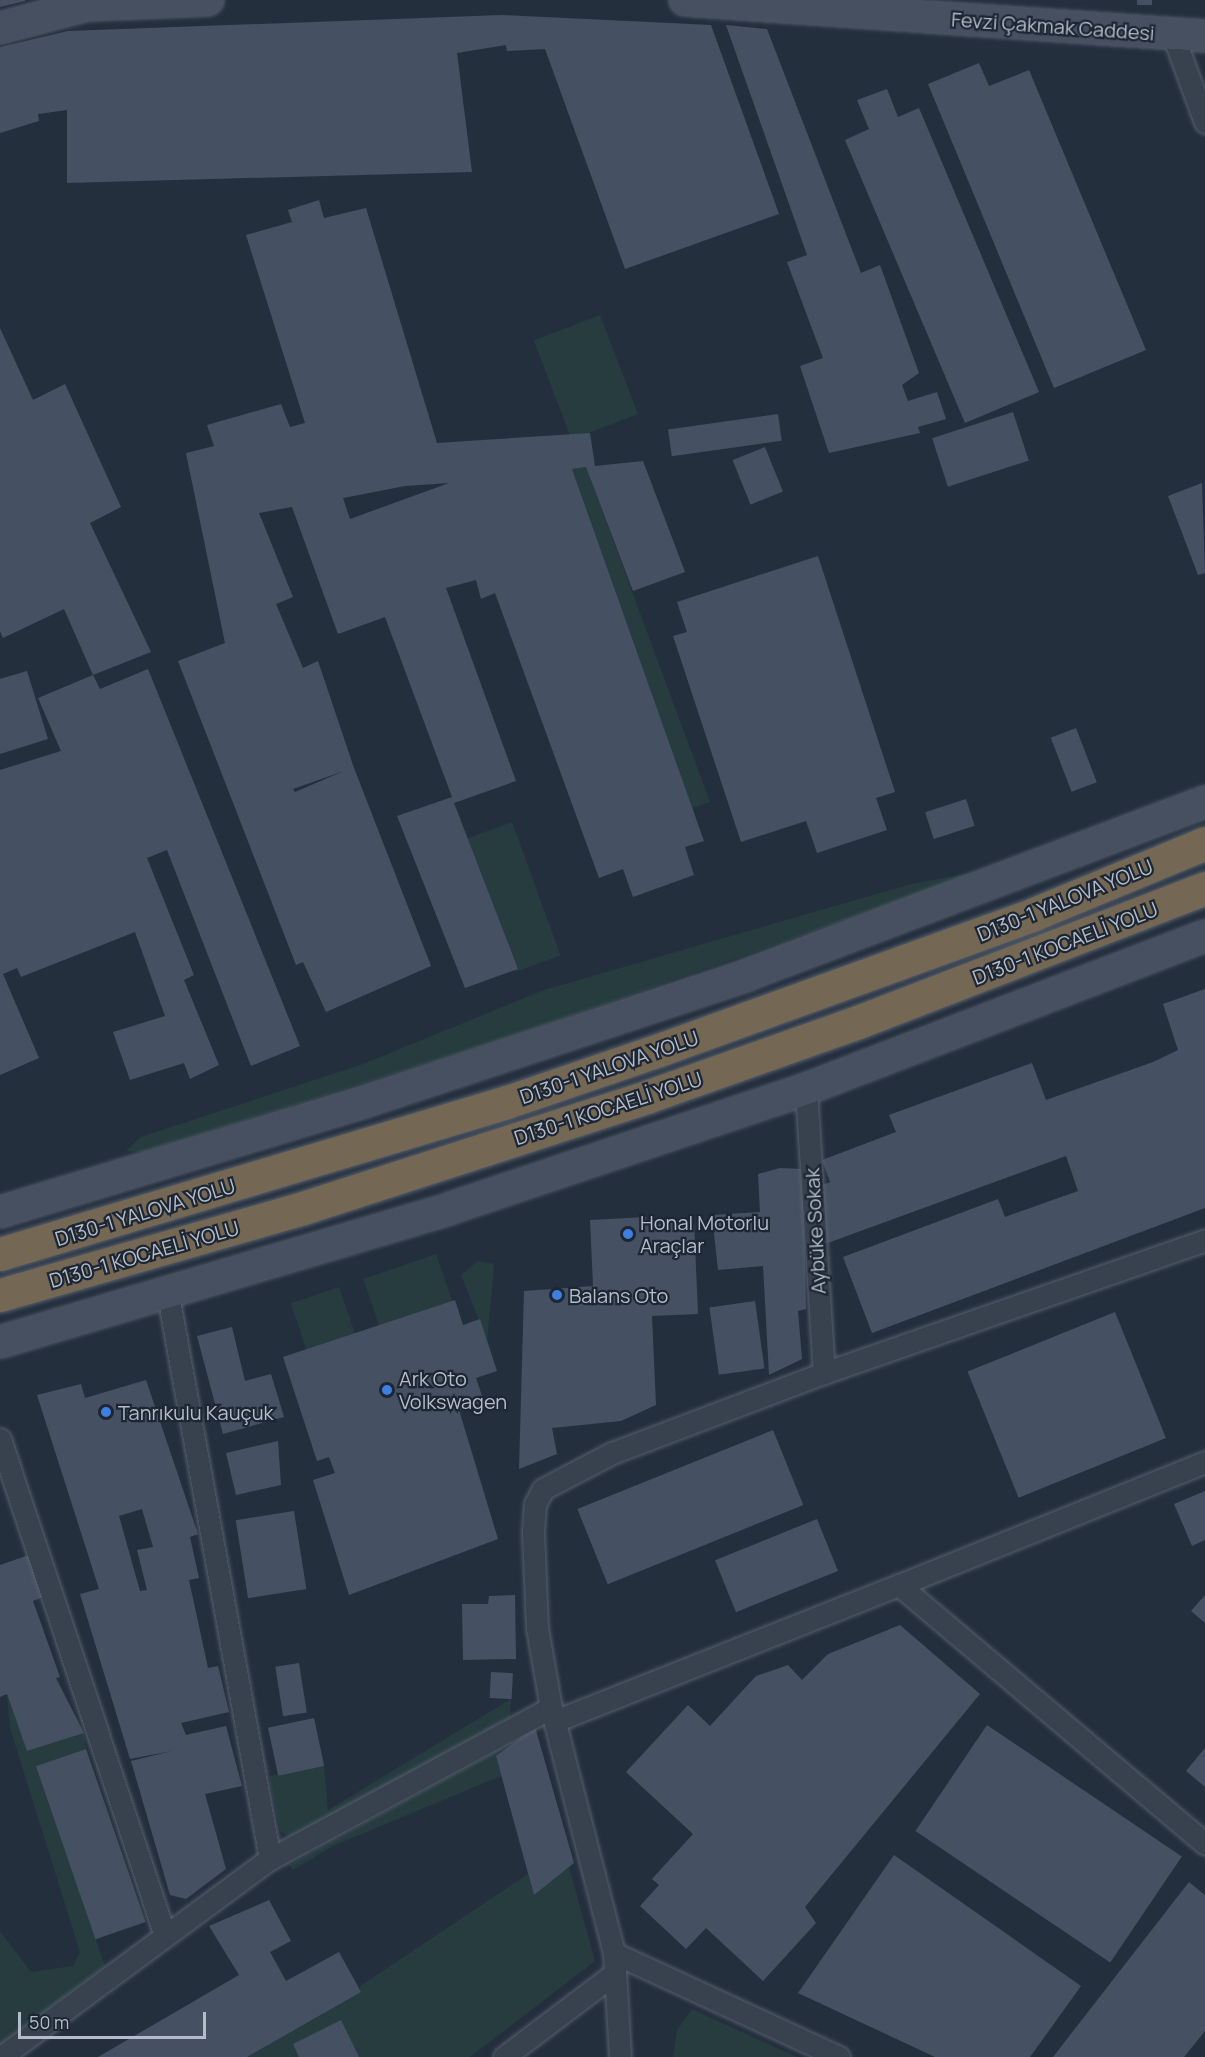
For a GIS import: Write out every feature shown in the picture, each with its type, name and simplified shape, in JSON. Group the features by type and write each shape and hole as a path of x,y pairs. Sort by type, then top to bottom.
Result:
{"highway":[{"name":"D130-1 YALOVA YOLU","path":"0,1254 638,1058 1034,914 1205,843"},
{"name":"D130-1 KOCAELİ YOLU","path":"0,1295 303,1208 649,1096 858,1022 1205,888"}],"street":[{"path":"0,28 87,5 208,0"},
{"name":"Fevzi Çakmak Caddesi","path":"685,0 775,3 1205,36"},
{"path":"1173,35 1205,122"},
{"path":"0,1212 364,1102 680,997 1205,802"},
{"path":"0,1342 168,1295 451,1208 806,1089 1205,936"},
{"name":"Aybüke Sokak","path":"806,1089 824,1373"},
{"path":"620,2057 615,1963 553,1714 537,1628 533,1532 535,1504 543,1489 612,1453 824,1373 1205,1240"},
{"path":"168,1295 270,1859"},
{"path":"0,1439 165,1936"},
{"path":"1,2057 270,1859 553,1714 899,1585 1205,1462"},
{"path":"899,1585 1205,1844"},
{"path":"504,2057 615,1963"},
{"path":"615,1963 839,2057"}],"green space":[{"path":"600,315 638,414 572,439 534,340"},
{"path":"586,467 710,802 692,808 572,469"},
{"path":"512,822 561,955 515,972 467,838"},
{"path":"992,869 498,1041 143,1152 126,1151 141,1137 363,1064 544,990 911,884"},
{"path":"436,1254 452,1301 379,1326 363,1279"},
{"path":"478,1261 493,1264 494,1270 487,1340 461,1275"},
{"path":"339,1287 355,1334 307,1351 291,1304"},
{"path":"7,1694 27,1751 84,1733 86,1749 36,1767 105,1966 0,2044 0,1931 31,1972 73,1966 80,1952 10,1728"},
{"path":"511,1699 510,1717 291,1837 280,1831 269,1776 324,1766 328,1810"},
{"path":"515,1741 496,1756 501,1776 333,1846 293,1870 289,1865"},
{"path":"569,1867 595,1961 470,2057 247,2057 361,1992 359,1987 528,1874 534,1895"},
{"path":"692,2009 797,2057 673,2057 677,2030"}],"building":[{"path":"0,0 25,0 25,1 0,7"},
{"path":"1137,0 1152,0 1152,5 1137,5"},
{"path":"502,15 711,25 779,214 625,269 545,49 507,51 506,45 457,53 472,172 67,183 67,110 38,114 39,121 0,133 0,47 68,31"},
{"path":"726,25 767,29 861,273 880,265 919,373 902,385 908,401 937,392 946,419 918,427 920,433 829,453 800,366 823,358 787,262 807,255"},
{"path":"979,63 989,86 1029,70 1146,350 1054,388 928,84"},
{"path":"887,89 898,117 919,108 1039,392 965,423 845,140 869,129 857,100"},
{"path":"319,200 324,218 366,208 437,443 590,433 595,466 643,461 685,572 633,591 586,467 572,469 704,841 685,847 694,875 633,897 623,869 599,878 495,593 481,599 476,580 446,588 516,781 454,803 518,969 465,988 397,816 452,797 385,617 338,634 292,507 259,513 293,597 276,604 303,668 318,661 354,768 431,966 326,1012 303,962 296,965 178,661 225,643 186,453 214,446 207,425 281,404 290,427 305,423 246,235 292,222 288,210","holes":["449,483 350,519 343,498 405,486","344,771 295,792 293,789"]},
{"path":"0,328 33,400 65,384 121,507 90,523 151,652 93,675 64,609 3,638 0,631"},
{"path":"1013,412 1029,461 948,487 932,438"},
{"path":"778,414 782,441 672,456 668,429"},
{"path":"765,447 783,492 751,505 733,460"},
{"path":"1202,483 1205,573 1198,575 1168,496"},
{"path":"818,556 895,792 876,798 887,830 817,853 806,821 741,842 673,636 687,632 677,602"},
{"path":"148,669 300,1046 251,1066 167,850 147,858 194,975 184,980 219,1065 190,1079 184,1063 130,1080 113,1032 165,1016 135,932 21,977 17,968 3,974 39,1058 0,1075 0,770 61,751 38,698 93,675 100,689"},
{"path":"27,671 48,739 0,754 0,679"},
{"path":"1076,728 1097,782 1072,792 1051,738"},
{"path":"966,799 975,826 934,839 925,812"},
{"path":"1205,989 1205,1208 872,1333 843,1257 998,1199 1005,1217 1078,1191 1066,1156 825,1244 820,1186 830,1182 822,1160 896,1132 889,1115 1032,1063 1046,1100 1153,1062 1178,1050 1163,1004"},
{"path":"780,1168 803,1169 806,1309 798,1311 802,1359 769,1375 763,1266 718,1270 712,1215 760,1212 758,1174"},
{"path":"646,1217 647,1224 694,1222 698,1314 652,1316 656,1405 621,1421 552,1428 557,1454 519,1469 524,1291 593,1286 590,1220"},
{"path":"455,1300 463,1325 480,1319 497,1371 476,1378 484,1402 459,1410 498,1539 349,1595 313,1480 335,1473 329,1457 317,1461 283,1357"},
{"path":"755,1301 764,1368 719,1375 709,1307"},
{"path":"1115,1312 1166,1438 1019,1498 968,1372"},
{"path":"232,1327 245,1381 271,1374 284,1417 223,1434 197,1336"},
{"path":"146,1380 198,1534 190,1537 199,1578 189,1580 208,1668 218,1666 229,1712 181,1723 186,1735 226,1726 242,1786 205,1794 226,1869 186,1899 170,1895 131,1761 172,1751 130,1759 80,1594 99,1589 37,1395 81,1384 85,1398","holes":["142,1509 153,1547 137,1550 147,1590 140,1591 119,1516"]},
{"path":"773,1430 803,1505 608,1584 577,1509"},
{"path":"278,1441 281,1485 236,1495 226,1453"},
{"path":"1205,1491 1205,1540 1192,1546 1174,1504"},
{"path":"294,1511 306,1589 248,1598 236,1520"},
{"path":"817,1519 838,1571 736,1612 715,1560"},
{"path":"29,1555 43,1597 33,1601 60,1677 56,1678 84,1733 27,1751 7,1694 0,1697 0,1565"},
{"path":"515,1595 516,1659 463,1660 462,1604 488,1604 489,1596"},
{"path":"1205,1595 1205,1623 1191,1611"},
{"path":"900,1625 980,1694 805,1907 816,1923 763,1981 706,1928 686,1949 640,1906 659,1885 652,1879 693,1834 626,1772 688,1705 710,1726 756,1676 788,1665 802,1680 828,1654"},
{"path":"299,1663 307,1712 283,1716 275,1667"},
{"path":"491,1672 513,1673 512,1699 490,1698"},
{"path":"314,1718 324,1766 278,1776 268,1728"},
{"path":"987,1725 1182,1856 1110,1963 915,1831"},
{"path":"535,1727 574,1863 534,1895 496,1756"},
{"path":"1205,1748 1205,1787 1186,1771"},
{"path":"86,1749 146,1922 95,1939 36,1766"},
{"path":"894,1855 1081,1986 1030,2057 935,2057 798,1993"},
{"path":"1189,1882 1205,1895 1205,2031 1184,2057 1053,2057"},
{"path":"269,1900 291,1941 270,1952 286,1981 339,1952 361,1992 247,2057 98,2057 239,1975 209,1926"},
{"path":"341,2020 359,2057 299,2057 293,2044"}],"place":[{"name":"Honal Motorlu Araçlar","path":"628,1234"},
{"name":"Balans Oto","path":"557,1295"},
{"name":"Ark Oto Volkswagen","path":"387,1390"},
{"name":"Tanrıkulu Kauçuk","path":"106,1412"}]}
